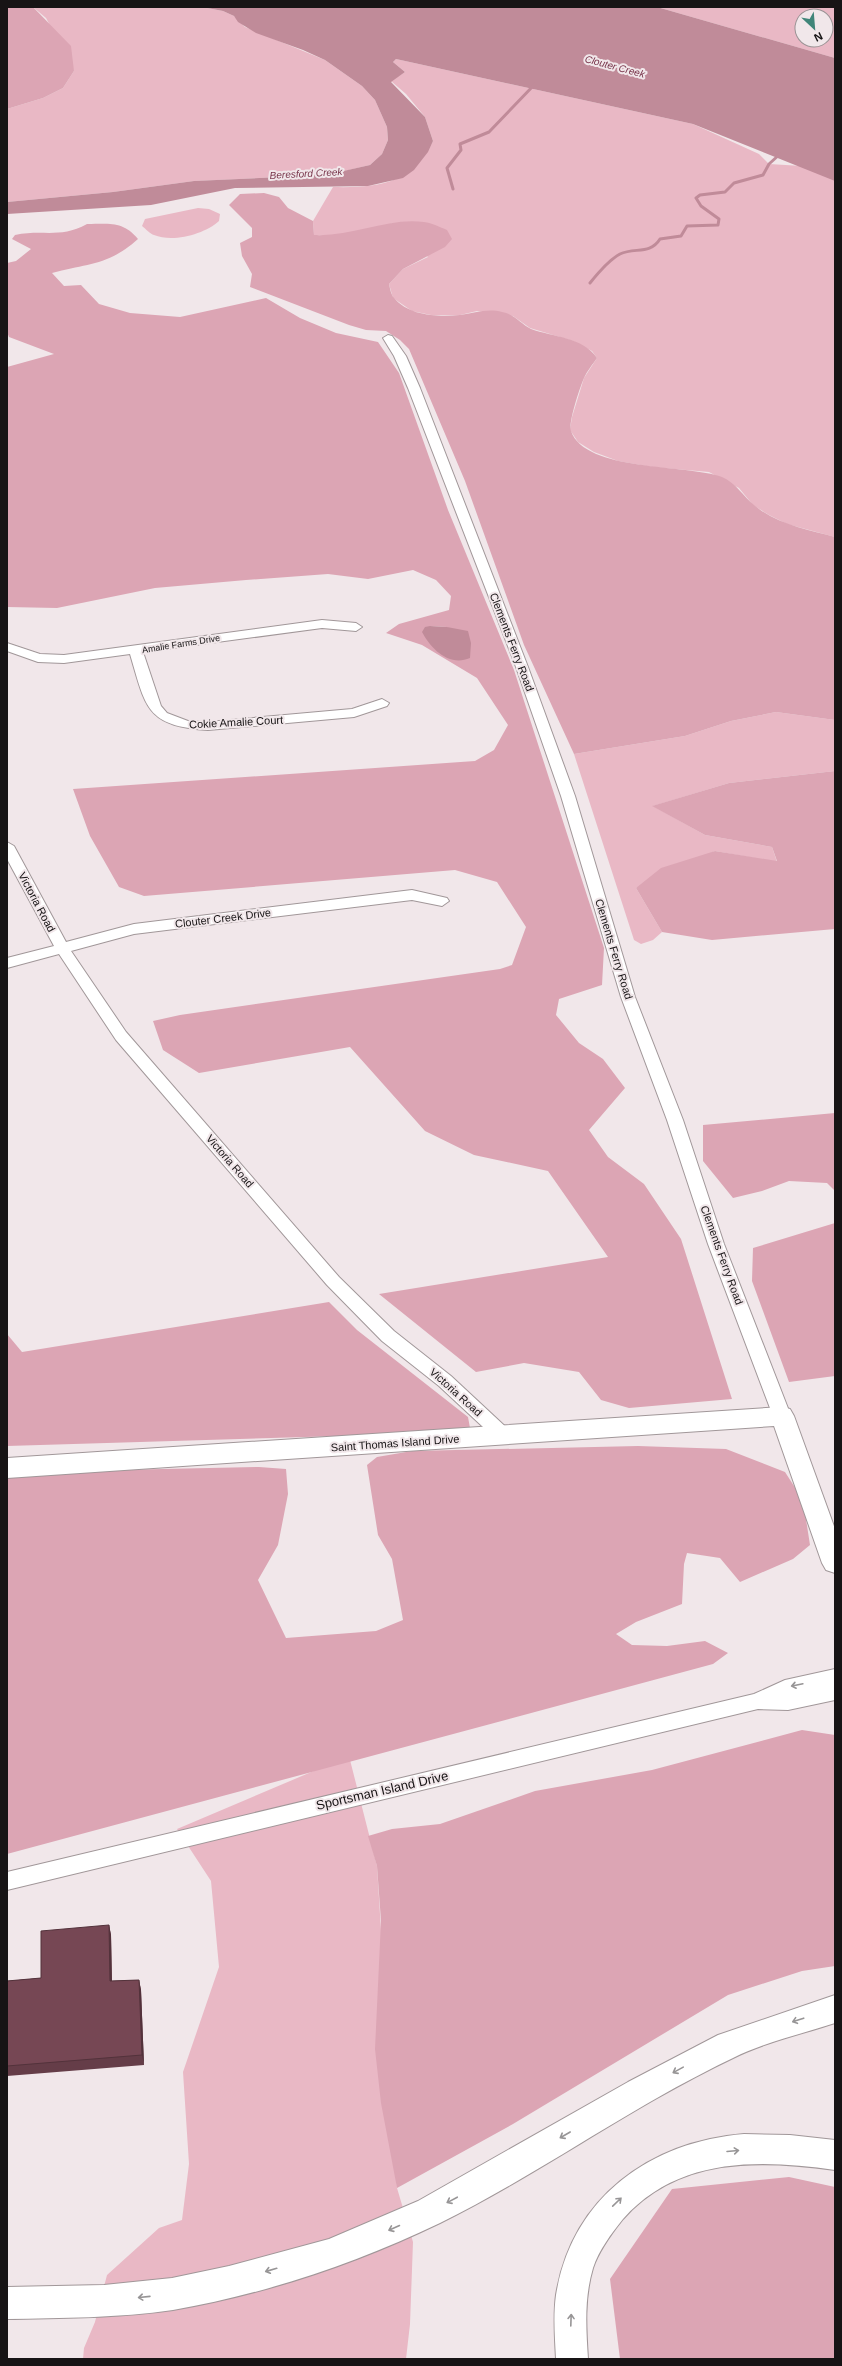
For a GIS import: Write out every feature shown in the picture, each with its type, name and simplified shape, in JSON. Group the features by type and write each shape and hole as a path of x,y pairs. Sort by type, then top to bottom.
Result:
{"main road":[{"name":"Saint Thomas Island Drive","path":"7,1468 782,1416"},
{"name":"Clements Ferry Road","path":"782,1416 835,1563"},
{"path":"18,2303 104,2301 172,2294 229,2282 330,2254 429,2212 687,2065 728,2045 835,2009"},
{"path":"572,2359 572,2295 578,2267 594,2231 615,2203 642,2181 677,2164 714,2152 750,2149 791,2149 835,2155"}],"street":[{"name":"Clements Ferry Road","path":"388,338 400,356 414,388 522,667 568,796 628,997 676,1120 716,1244 782,1416"},
{"name":"Amalie Farms Drive","path":"7,647 38,658 64,659 136,651 322,624 356,627"},
{"name":"Cokie Amalie Court","path":"136,651 146,685 159,714 168,722 185,726 208,726 354,713 382,703"},
{"name":"Victoria Road","path":"7,846 62,948 121,1036 333,1281 388,1336 446,1381 503,1435"},
{"name":"Clouter Creek Drive","path":"7,963 99,937 142,928 412,895 442,901"},
{"name":"Sportsman Island Drive","path":"7,1881 757,1701 785,1688 835,1677"},
{"name":"Sportsman Island Drive","path":"757,1701 788,1702 835,1692"}],"shaded area":[{"path":"7,7 33,7 71,46 74,71 63,88 43,98 7,109"},
{"path":"33,7 202,7 223,11 234,16 245,27 325,60 362,86 375,100 387,127 388,140 382,154 370,165 340,172 302,176 194,181 113,192 7,202 7,109 43,98 63,88 74,71 46,18"},
{"path":"657,7 835,7 835,58 800,48 834,48 834,8 794,8 794,46"},
{"path":"396,59 693,124 759,154 769,164 802,166 835,178 835,537 787,524 769,515 753,505 739,488 709,472 652,467 618,461 594,452 578,442 570,430 572,417 584,378 597,358 592,351 573,341 530,328 513,316 477,311 460,315 431,315 412,311 393,298 389,284 403,269 428,257 395,223 334,236 314,235 313,221 333,187 379,184 404,175 425,155 433,141 425,117 406,94 391,81 405,72 393,62"},
{"path":"264,193 279,197 288,208 313,221 314,235 342,233 384,224 411,221 436,225 447,230 452,239 445,247 403,269 389,284 393,297 400,304 416,312 443,316 486,311 502,312 514,317 531,329 567,339 584,346 597,358 584,378 577,397 571,421 571,431 580,444 596,454 616,460 706,473 722,477 735,486 754,505 772,517 793,526 835,537 835,720 776,712 731,721 685,736 574,754 524,645 465,481 409,349 400,340 386,331 366,330 349,325 250,287 252,274 242,256 240,243 252,237 252,228 229,205 240,194"},
{"path":"198,208 209,209 220,214 219,221 206,230 179,238 154,235 142,226 145,219"},
{"path":"87,224 116,225 127,229 138,239 127,248 107,259 52,273 64,286 81,285 99,304 130,313 180,317 266,298 300,318 336,333 378,342 399,373 448,510 514,670 604,948 602,985 559,999 556,1015 579,1043 603,1059 625,1088 589,1130 608,1157 644,1184 681,1239 732,1399 629,1408 601,1400 579,1372 524,1363 476,1372 379,1294 608,1257 548,1171 474,1155 425,1131 350,1047 199,1073 163,1050 153,1021 180,1015 500,969 512,965 526,927 497,882 455,870 144,896 119,887 90,836 73,789 475,761 494,750 508,725 477,678 422,645 386,633 399,624 449,610 451,596 436,580 413,570 368,579 328,574 155,588 57,608 7,607 7,367 54,354 9,337 7,332 7,263 16,261 31,249 12,239 15,235 25,233 60,232 77,229","holes":["430,626 447,627 470,658"]},
{"path":"776,712 835,720 835,771 729,783 653,806 705,835 772,847 777,862 715,851 636,888 662,932 653,940 641,944 634,940 574,754 685,736 731,721"},
{"path":"835,771 835,929 712,940 662,932 636,888 661,868 715,851 777,861 772,847 705,835 652,806 729,783"},
{"path":"835,1113 835,1191 827,1183 789,1181 762,1191 733,1198 703,1161 703,1125"},
{"path":"835,1223 835,1376 789,1382 752,1281 753,1248"},
{"path":"329,1302 357,1330 468,1417 470,1428 440,1433 7,1446 7,1334 22,1352"},
{"path":"638,1446 726,1449 785,1472 803,1500 810,1545 793,1559 740,1582 720,1558 687,1553 684,1564 682,1604 636,1622 616,1634 632,1645 667,1646 705,1641 728,1653 713,1664 7,1854 7,1478 22,1472 259,1467 286,1469 288,1494 278,1545 258,1580 286,1638 376,1631 403,1620 392,1559 378,1535 367,1465 377,1457 412,1451"},
{"path":"802,1730 835,1735 835,1966 802,1971 728,1995 513,2124 397,2188 381,2103 375,2049 381,1921 377,1866 368,1836 392,1829 440,1824 535,1791 652,1770"},
{"path":"349,1756 377,1866 397,2188 413,2242 410,2324 406,2359 83,2359 84,2348 95,2322 107,2275 159,2228 182,2220 189,2164 183,2072 219,1967 211,1881 177,1829"},
{"path":"789,2177 835,2187 835,2359 620,2359 610,2279 672,2189"}],"water":[{"name":"Clouter Creek","path":"202,7 657,7 794,46 794,48 800,48 835,58 835,181 693,124 396,59 393,62 405,72 391,82 425,117 433,141 428,152 414,170 403,178 368,186 235,188 151,205 7,214 7,202 113,192 194,181 302,176 339,172 370,165 382,154 388,140 387,127 375,100 362,86 325,60 303,50 256,33 238,22 234,16 223,11"},
{"path":"425,627 447,627 468,631 471,643 470,658 455,660 442,655 430,644 422,632"}],"building":[{"path":"109,1925 110,1981 139,1980 142,2055 7,2066 7,1981 41,1978 41,1931"}],"waterway":[{"path":"453,189 447,168 461,150 460,144 489,132 535,84"},
{"path":"590,283 608,263 620,254 647,249 656,244 660,239 681,236 687,226 718,225 719,219 701,206 696,198 700,195 725,192 734,183 763,175 769,164 780,154"}],"water label":[{"name":"Beresford Creek","path":"306,173"}]}
